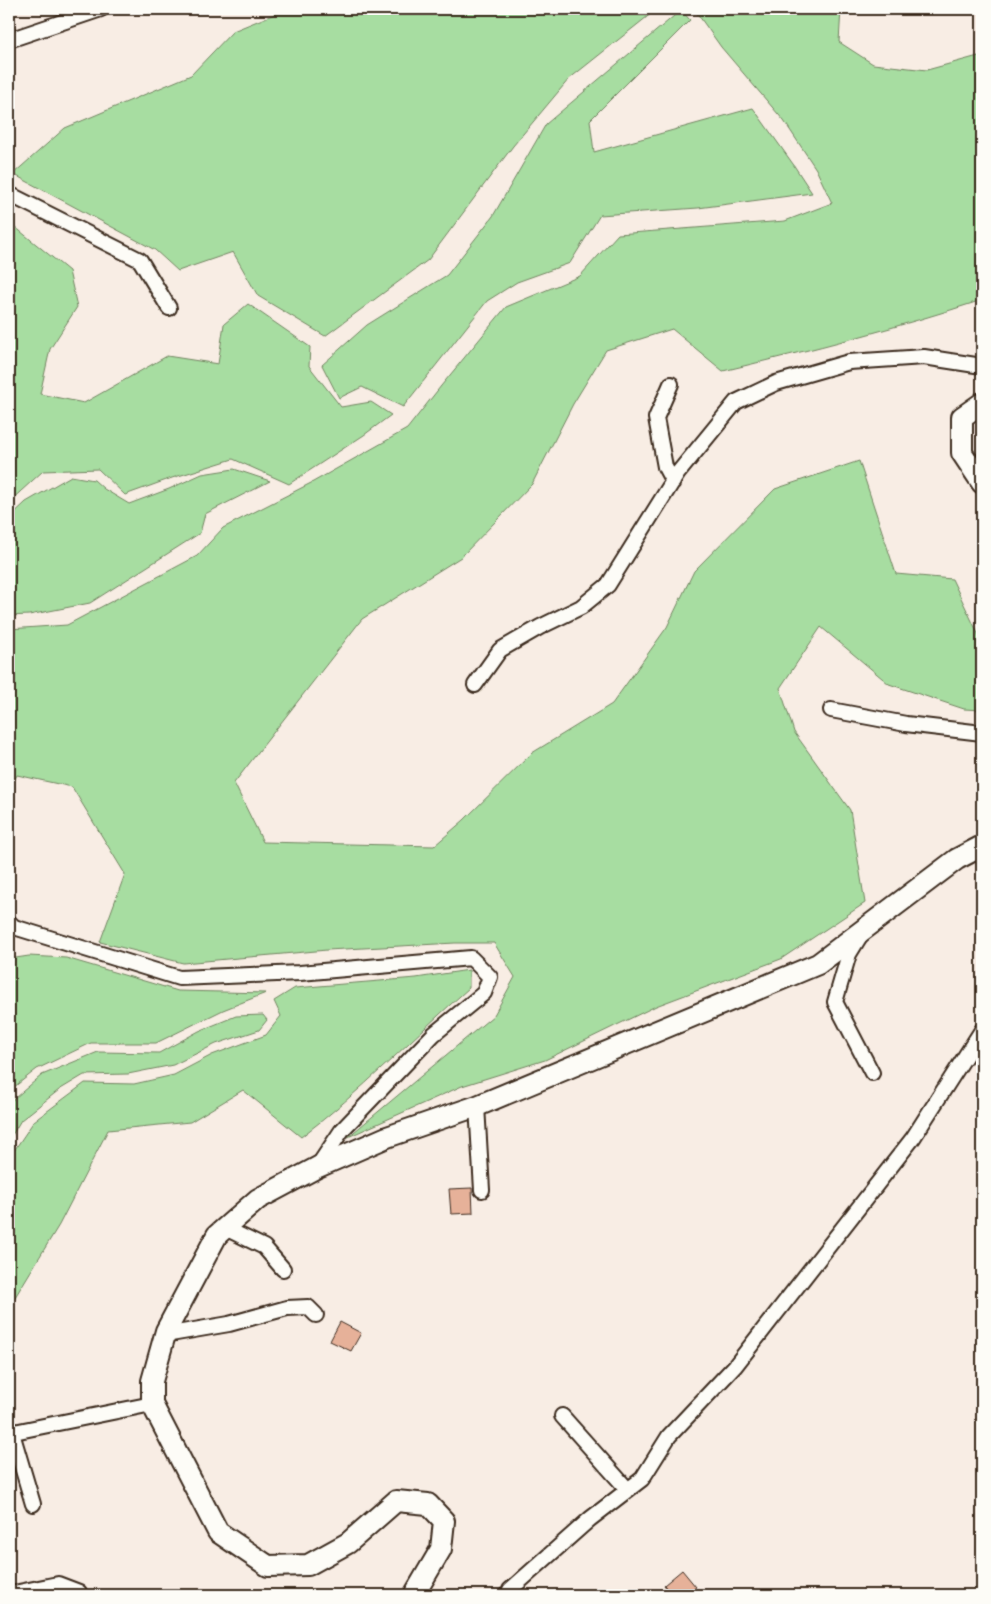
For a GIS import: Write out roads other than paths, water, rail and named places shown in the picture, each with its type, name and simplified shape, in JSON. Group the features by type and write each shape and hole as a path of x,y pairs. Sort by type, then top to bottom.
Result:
{"street":[{"path":"9,40 101,9"},
{"path":"9,194 140,260 169,308"},
{"path":"475,685 500,650 540,627 581,607 608,585 673,482 736,402 776,383 849,362 924,356 982,366"},
{"path":"671,384 656,418 664,467 673,482"},
{"path":"982,403 962,417 962,453 982,483"},
{"path":"831,710 906,724 982,733"},
{"path":"414,1595 441,1549 444,1521 428,1504 396,1501 348,1543 308,1566 268,1566 218,1532 152,1404 152,1381 165,1335 217,1235 258,1199 318,1167 387,1137 477,1106 818,964 957,859 978,847"},
{"path":"9,922 14,927 179,978 300,973 471,958 490,977 484,994 434,1034 342,1130 318,1167"},
{"path":"864,929 849,954 835,1002 872,1073"},
{"path":"508,1595 510,1590 590,1519 642,1479 669,1436 735,1366 913,1138 982,1030"},
{"path":"477,1106 482,1190"},
{"path":"225,1228 264,1247 283,1269"},
{"path":"165,1335 229,1324 286,1308 308,1307 316,1315"},
{"path":"33,1504 10,1433 152,1404"},
{"path":"562,1416 628,1490"},
{"path":"9,1594 58,1584 79,1592 80,1595"}]}
